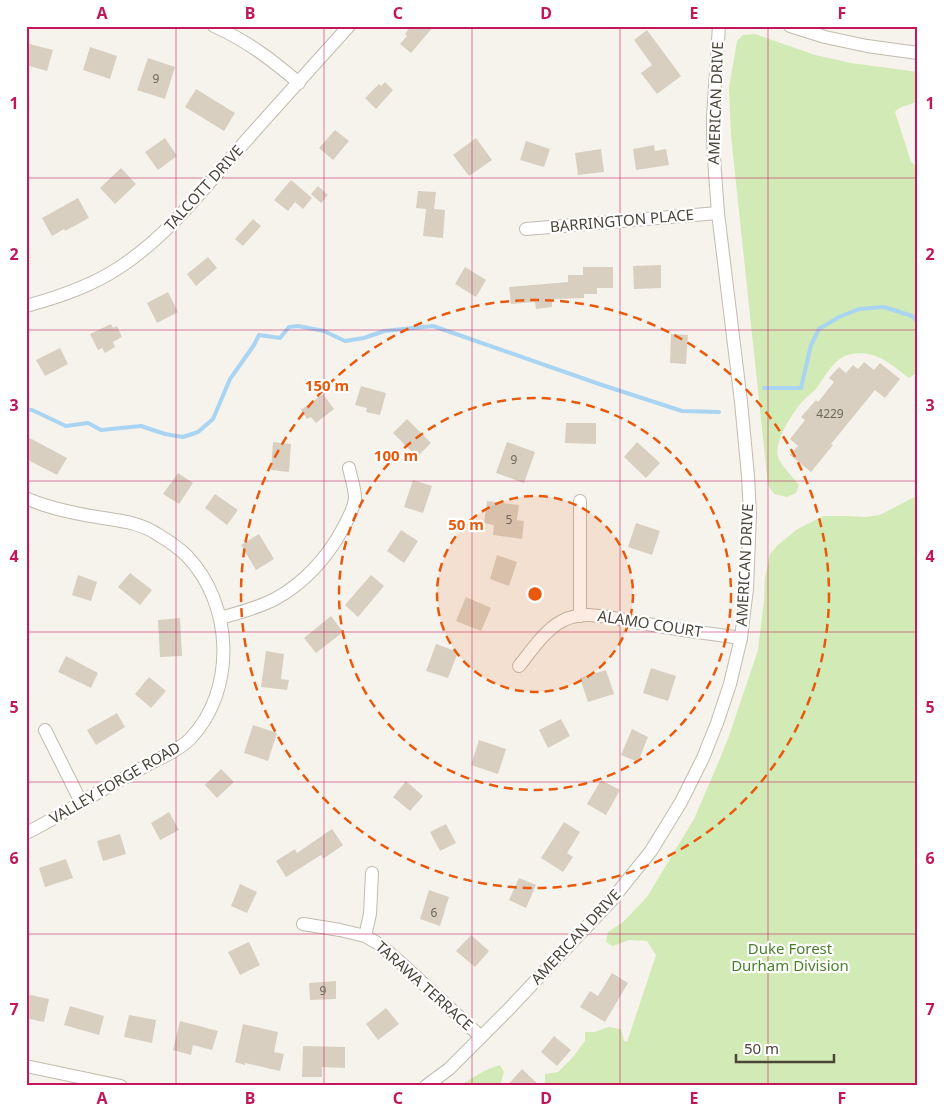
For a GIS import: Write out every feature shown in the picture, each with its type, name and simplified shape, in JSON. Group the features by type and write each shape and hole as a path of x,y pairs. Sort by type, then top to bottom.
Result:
{"street":[{"path":"214,26 252,45 299,82"},
{"name":"TALCOTT DRIVE","path":"26,306 68,292 106,275 152,243 192,203 349,26"},
{"name":"AMERICAN DRIVE","path":"426,1086 449,1069 481,1037 610,902 651,851 681,802 703,758 718,722 730,684 741,638 750,514 741,402 718,212 713,141 720,26"},
{"path":"790,26 867,46 918,53"},
{"name":"BARRINGTON PLACE","path":"526,229 718,212"},
{"path":"220,618 275,599 300,581 325,555 339,536 355,499 349,468"},
{"name":"VALLEY FORGE ROAD","path":"26,498 61,510 136,524 156,533 178,548 200,572 210,588 220,618 223,638 220,681 204,720 190,738 171,753 26,833"},
{"path":"580,501 580,616"},
{"name":"ALAMO COURT","path":"519,666 537,643 553,627 561,621 580,616 602,616 741,638"},
{"path":"44,730 81,802"},
{"name":"TARAWA TERRACE","path":"365,936 370,914 372,873"},
{"name":"TARAWA TERRACE","path":"303,924 365,936 378,944 481,1037"},
{"path":"26,1066 121,1086"}],"green space":[{"path":"755,34 815,55 851,63 918,72 918,101 895,112 911,162 918,167 918,372 909,378 883,359 860,353 845,356 836,362 798,407 789,420 778,444 779,459 799,485 796,493 787,497 774,494 768,485 731,136 729,88 737,41 743,35"},
{"name":"Duke Forest Durham Division","path":"918,495 918,1086 545,1086 545,1074 558,1072 573,1057 585,1041 585,1032 595,1032 608,1027 621,1029 624,1041 627,1042 656,955 647,941 629,940 613,946 606,942 608,932 623,922 647,897 694,819 719,761 758,650 765,577 770,554 796,530 823,516 865,517 880,515"},
{"path":"500,1065 504,1072 500,1086 460,1086 474,1076"}],"building":[{"path":"411,26 434,26 411,53 400,44 407,36 405,34"},
{"path":"647,30 681,76 657,94 641,73 652,65 634,40"},
{"path":"26,43 53,50 47,71 26,65"},
{"path":"90,47 117,56 110,79 83,70"},
{"path":"148,58 175,67 165,99 137,90"},
{"path":"385,82 393,90 376,109 365,98 379,84 381,86"},
{"path":"196,89 235,113 224,131 185,107"},
{"path":"335,130 349,141 333,160 319,148"},
{"path":"165,138 177,156 158,170 145,152"},
{"path":"476,138 492,160 469,176 453,155"},
{"path":"526,141 550,149 544,167 520,160"},
{"path":"654,145 655,151 666,149 669,165 636,170 633,149"},
{"path":"601,149 604,172 578,175 575,153"},
{"path":"121,168 136,184 115,204 100,188"},
{"path":"291,180 312,198 303,209 295,202 288,211 274,200"},
{"path":"318,186 328,195 321,203 311,194"},
{"path":"418,191 436,192 434,209 445,210 443,238 423,236 426,209 416,208"},
{"path":"78,198 89,218 52,236 42,218"},
{"path":"253,219 261,226 243,246 235,239"},
{"path":"208,257 217,268 196,286 187,274"},
{"path":"661,265 661,288 634,289 633,266"},
{"path":"465,267 486,280 476,297 455,284"},
{"path":"583,267 613,267 613,288 597,288 597,294 584,294 584,298 552,299 552,307 536,309 535,302 511,304 509,287 568,282 568,275 583,275"},
{"path":"168,292 178,312 157,323 147,303"},
{"path":"111,324 113,328 117,326 122,337 113,342 115,347 105,353 102,348 98,350 90,334"},
{"path":"671,334 688,335 686,364 670,363"},
{"path":"60,348 68,364 45,376 36,360"},
{"path":"864,362 874,370 880,363 900,379 885,398 875,390 811,472 790,455 798,446 790,439 805,420 801,417 816,400 818,402 834,382 829,378 839,367 846,373 853,365 858,369"},
{"path":"361,386 386,393 380,415 366,412 367,408 355,405"},
{"path":"323,394 334,409 316,423 311,417 307,419 301,410"},
{"path":"407,419 431,443 417,457 393,433"},
{"path":"566,423 596,423 596,444 565,443"},
{"path":"26,436 67,458 57,475 26,459"},
{"path":"273,442 291,444 289,472 271,470"},
{"path":"507,442 535,452 524,483 496,473"},
{"path":"637,442 660,463 646,478 624,457"},
{"path":"178,473 193,483 179,504 163,494"},
{"path":"413,480 432,486 423,513 404,507"},
{"path":"215,494 238,510 227,525 205,508"},
{"path":"487,501 519,505 517,520 524,521 522,539 493,535 494,525 484,523"},
{"path":"636,523 660,531 652,555 628,547"},
{"path":"401,530 418,541 404,563 387,551"},
{"path":"259,534 274,559 256,570 241,545"},
{"path":"497,555 517,562 509,586 490,579"},
{"path":"130,573 152,590 140,605 118,587"},
{"path":"78,575 97,582 91,601 72,595"},
{"path":"371,575 384,586 358,617 345,605"},
{"path":"466,597 491,608 481,631 456,621"},
{"path":"331,616 343,632 316,653 304,638"},
{"path":"180,618 182,656 160,657 158,620"},
{"path":"436,644 458,652 448,678 426,671"},
{"path":"266,651 284,654 281,679 289,680 287,690 261,687"},
{"path":"66,656 98,673 91,688 58,672"},
{"path":"651,668 676,676 668,701 643,693"},
{"path":"606,670 614,694 588,702 580,678"},
{"path":"149,677 166,691 151,708 135,694"},
{"path":"117,713 125,727 96,745 87,730"},
{"path":"561,719 570,736 548,748 539,730"},
{"path":"253,725 277,733 268,761 244,753"},
{"path":"632,729 648,737 638,762 621,755"},
{"path":"479,740 506,749 498,774 471,765"},
{"path":"221,769 234,782 217,798 205,785"},
{"path":"601,780 620,790 606,815 587,804"},
{"path":"406,781 423,796 410,811 393,797"},
{"path":"169,812 179,830 160,840 151,823"},
{"path":"564,822 580,832 567,853 573,857 563,872 541,858"},
{"path":"446,824 456,843 440,851 430,832"},
{"path":"332,829 343,845 323,859 321,855 286,877 276,861 295,849 297,853"},
{"path":"120,834 126,854 103,861 97,841"},
{"path":"66,859 73,878 45,887 39,868"},
{"path":"519,878 536,885 526,908 509,900"},
{"path":"240,884 257,892 247,913 231,906"},
{"path":"429,890 449,897 440,926 420,919"},
{"path":"471,935 489,951 475,967 456,951"},
{"path":"249,942 260,965 240,975 228,952"},
{"path":"612,973 628,983 605,1022 580,1007 590,991 598,996"},
{"path":"336,981 336,999 310,1000 309,983"},
{"path":"26,994 49,999 44,1022 26,1018"},
{"path":"70,1006 104,1016 99,1035 64,1025"},
{"path":"386,1008 399,1024 378,1040 366,1024"},
{"path":"129,1015 156,1020 152,1043 124,1037"},
{"path":"180,1021 218,1031 212,1050 193,1045 191,1055 173,1050"},
{"path":"243,1024 278,1032 274,1052 284,1054 280,1071 235,1062"},
{"path":"554,1036 571,1050 557,1066 541,1052"},
{"path":"303,1046 345,1047 345,1068 322,1067 322,1077 302,1077"},
{"path":"522,1069 540,1086 507,1086"}],"waterway":[{"path":"764,388 801,388 811,345 819,329 839,317 859,309 884,307 912,316 918,322"},
{"path":"26,410 32,410 66,426 88,423 101,430 141,426 165,434 183,437 198,432 213,419 230,379 259,335 280,338 289,327 298,326 324,331 345,341 364,338 384,331 433,326 682,411 719,412"}]}
